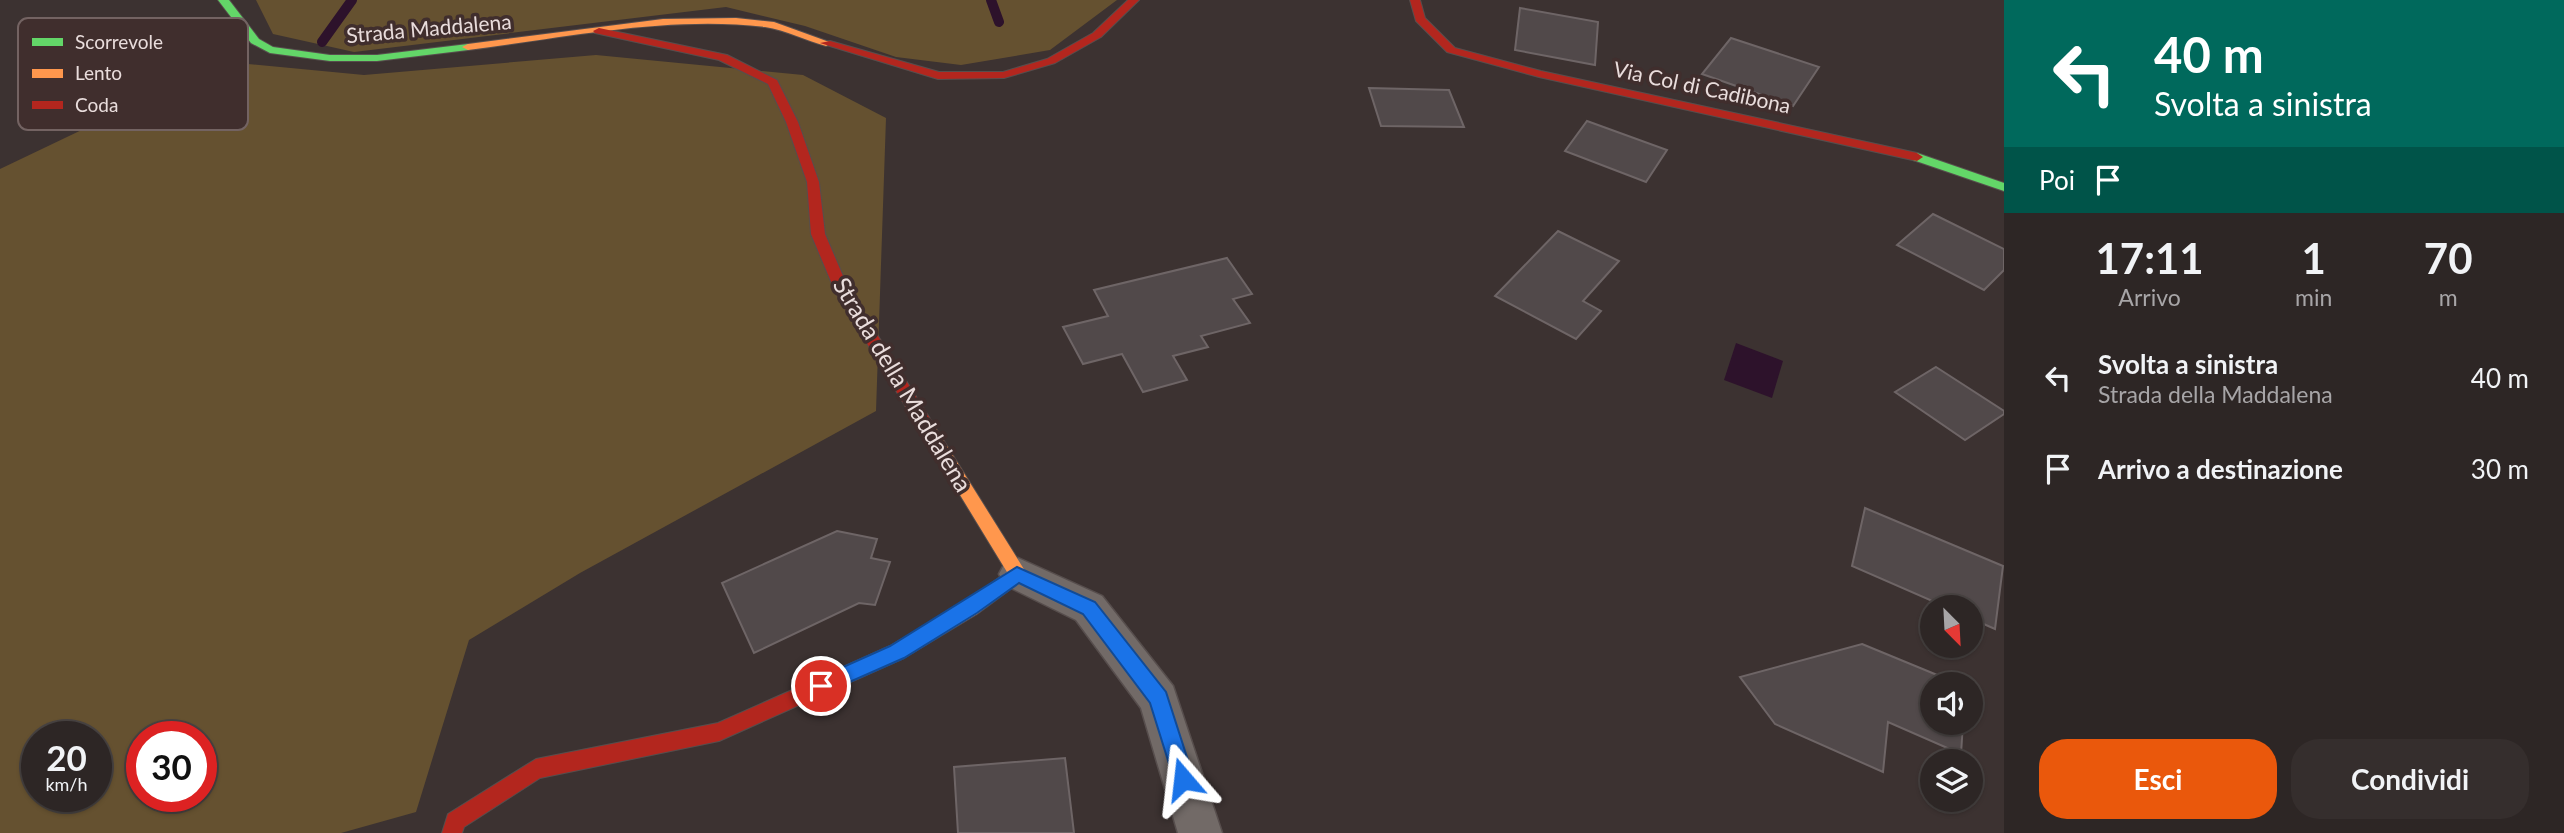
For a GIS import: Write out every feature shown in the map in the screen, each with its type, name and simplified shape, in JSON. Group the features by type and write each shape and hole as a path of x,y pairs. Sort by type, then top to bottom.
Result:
{"street":[{"name":"Strada Maddalena","path":"223,0 237,18"},
{"name":"Strada Maddalena","path":"248,32 255,41 270,50 349,60 697,20 770,24 887,63 938,76 1004,75 1051,61 1097,35 1134,0"},
{"name":"Via Col di Cadibona","path":"1415,0 1420,19 1451,50 1539,74 1922,158 2004,187"},
{"name":"Strada della Maddalena","path":"599,31 723,57 774,82 792,122 808,170 818,234 842,291 1017,574"},
{"path":"452,833 455,821 536,769 719,732 897,652 971,608 1017,574 1089,608 1159,699 1200,833"}],"shaded area":[{"path":"256,0 1117,0 1050,50 961,65 896,57 805,26 726,7 354,52 273,34"},
{"path":"596,55 803,75 886,118 876,411 580,573 469,640 416,812 341,833 0,833 0,169 82,130 248,130 248,64 364,75"},
{"path":"1736,343 1783,361 1772,398 1724,380"}],"building":[{"path":"1520,8 1598,22 1595,65 1515,50"},
{"path":"1731,38 1819,67 1793,106 1702,74"},
{"path":"1369,88 1449,90 1464,127 1381,126"},
{"path":"1587,121 1667,150 1646,182 1565,151"},
{"path":"1933,214 2004,249 2004,270 1984,290 1897,245"},
{"path":"1558,231 1619,261 1583,301 1601,311 1576,339 1495,296"},
{"path":"1227,258 1252,294 1233,299 1250,323 1201,336 1208,347 1173,356 1187,380 1143,392 1122,354 1083,364 1063,327 1108,316 1094,290"},
{"path":"1936,367 2004,411 2004,414 1965,440 1895,392"},
{"path":"1865,508 2003,566 1995,629 1983,624 1983,595 1920,596 1852,566"},
{"path":"837,531 877,539 871,558 890,562 875,605 859,603 754,653 722,583"},
{"path":"1862,644 1930,672 1920,672 1920,735 1962,735 1961,749 1950,749 1888,722 1883,772 1775,724 1740,677"},
{"path":"1065,758 1074,833 958,833 954,767"}],"waterway":[{"path":"322,42 352,0"},
{"path":"991,0 999,22"}],"traffic: fast":[{"path":"223,0 237,18"},
{"path":"248,32 255,41 270,50 330,58 377,58 468,47"},
{"path":"1917,157 2004,187"}],"traffic: slow":[{"path":"468,47 663,22 736,21 770,24 826,43"},
{"path":"799,696 897,652 971,608 1018,574 926,426"}],"traffic: jam":[{"path":"826,43 938,76 1004,75 1051,61 1097,35 1134,0"},
{"path":"1415,0 1420,19 1451,50 1539,74 1917,157"},
{"path":"599,31 723,57 773,82 792,122 813,182 818,234 842,291 926,426"},
{"path":"452,833 455,821 536,769 719,732 799,696"}],"route":[{"path":"821,686 897,652 971,608 1017,574 1089,608 1159,699 1183,779"}]}
